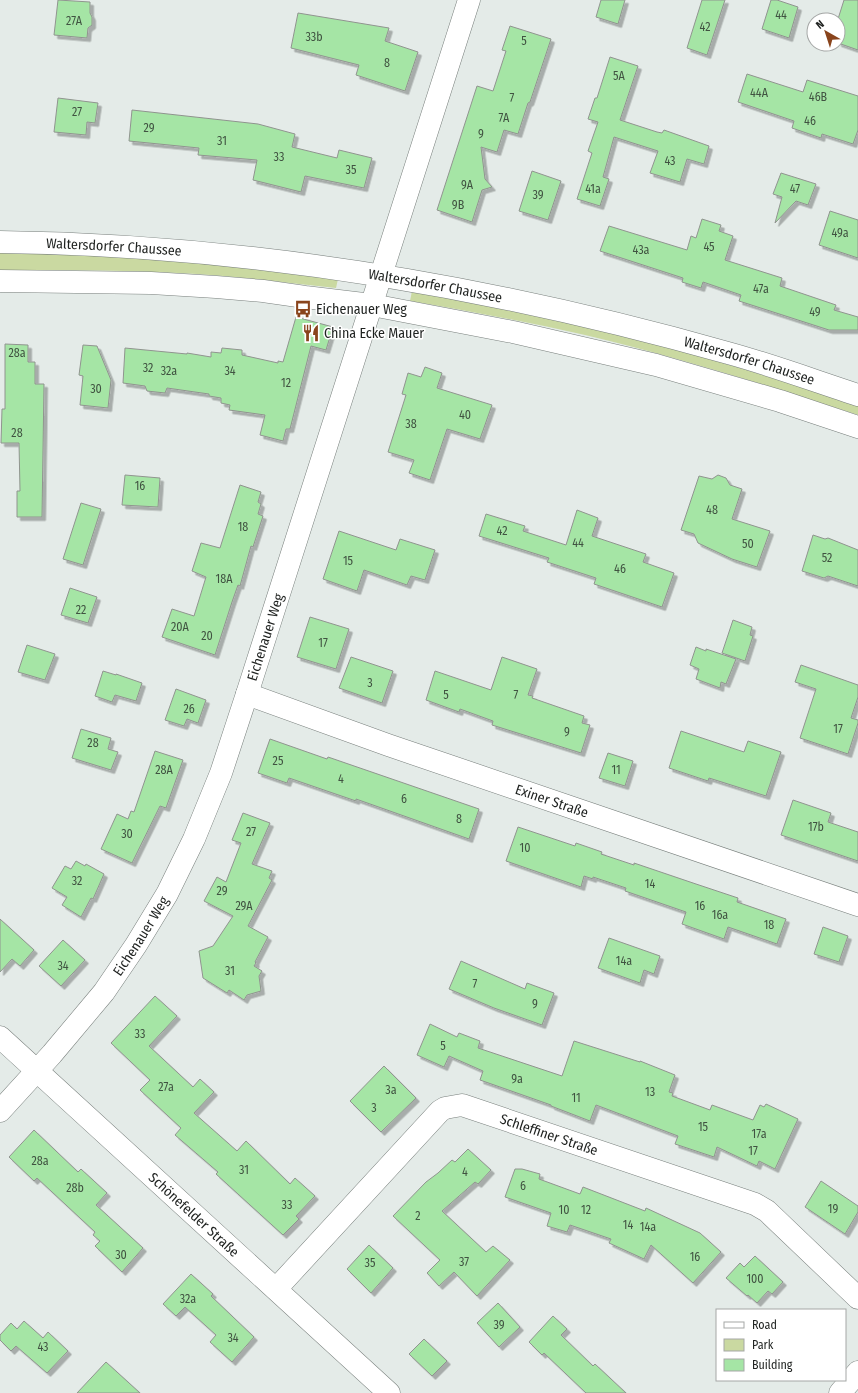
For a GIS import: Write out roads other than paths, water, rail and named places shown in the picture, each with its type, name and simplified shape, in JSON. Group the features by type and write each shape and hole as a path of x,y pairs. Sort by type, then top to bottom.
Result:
{"street":[{"name":"Eichenauer Weg","path":"0,1111 37,1071 104,992 136,945 166,894 194,839 221,773 247,694 469,0"},
{"name":"Waltersdorfer Chaussee","path":"0,242 79,244 215,253 323,266 458,289 594,317 731,353 858,394"},
{"name":"Waltersdorfer Chaussee","path":"0,281 151,283 216,287 263,291 372,305 513,332 656,365 772,398 858,427"},
{"name":"Exiner Straße","path":"247,694 388,745 858,905"},
{"name":"Schönefelder Straße","path":"0,1037 389,1393"},
{"name":"Schleffiner Straße","path":"276,1289 440,1111 445,1108 462,1105 755,1204 768,1211 858,1298"},
{"path":"840,1393 858,1372"}],"place":[{"name":"Eichenauer Weg","path":"303,309"},
{"name":"China Ecke Mauer","path":"311,333"}]}
